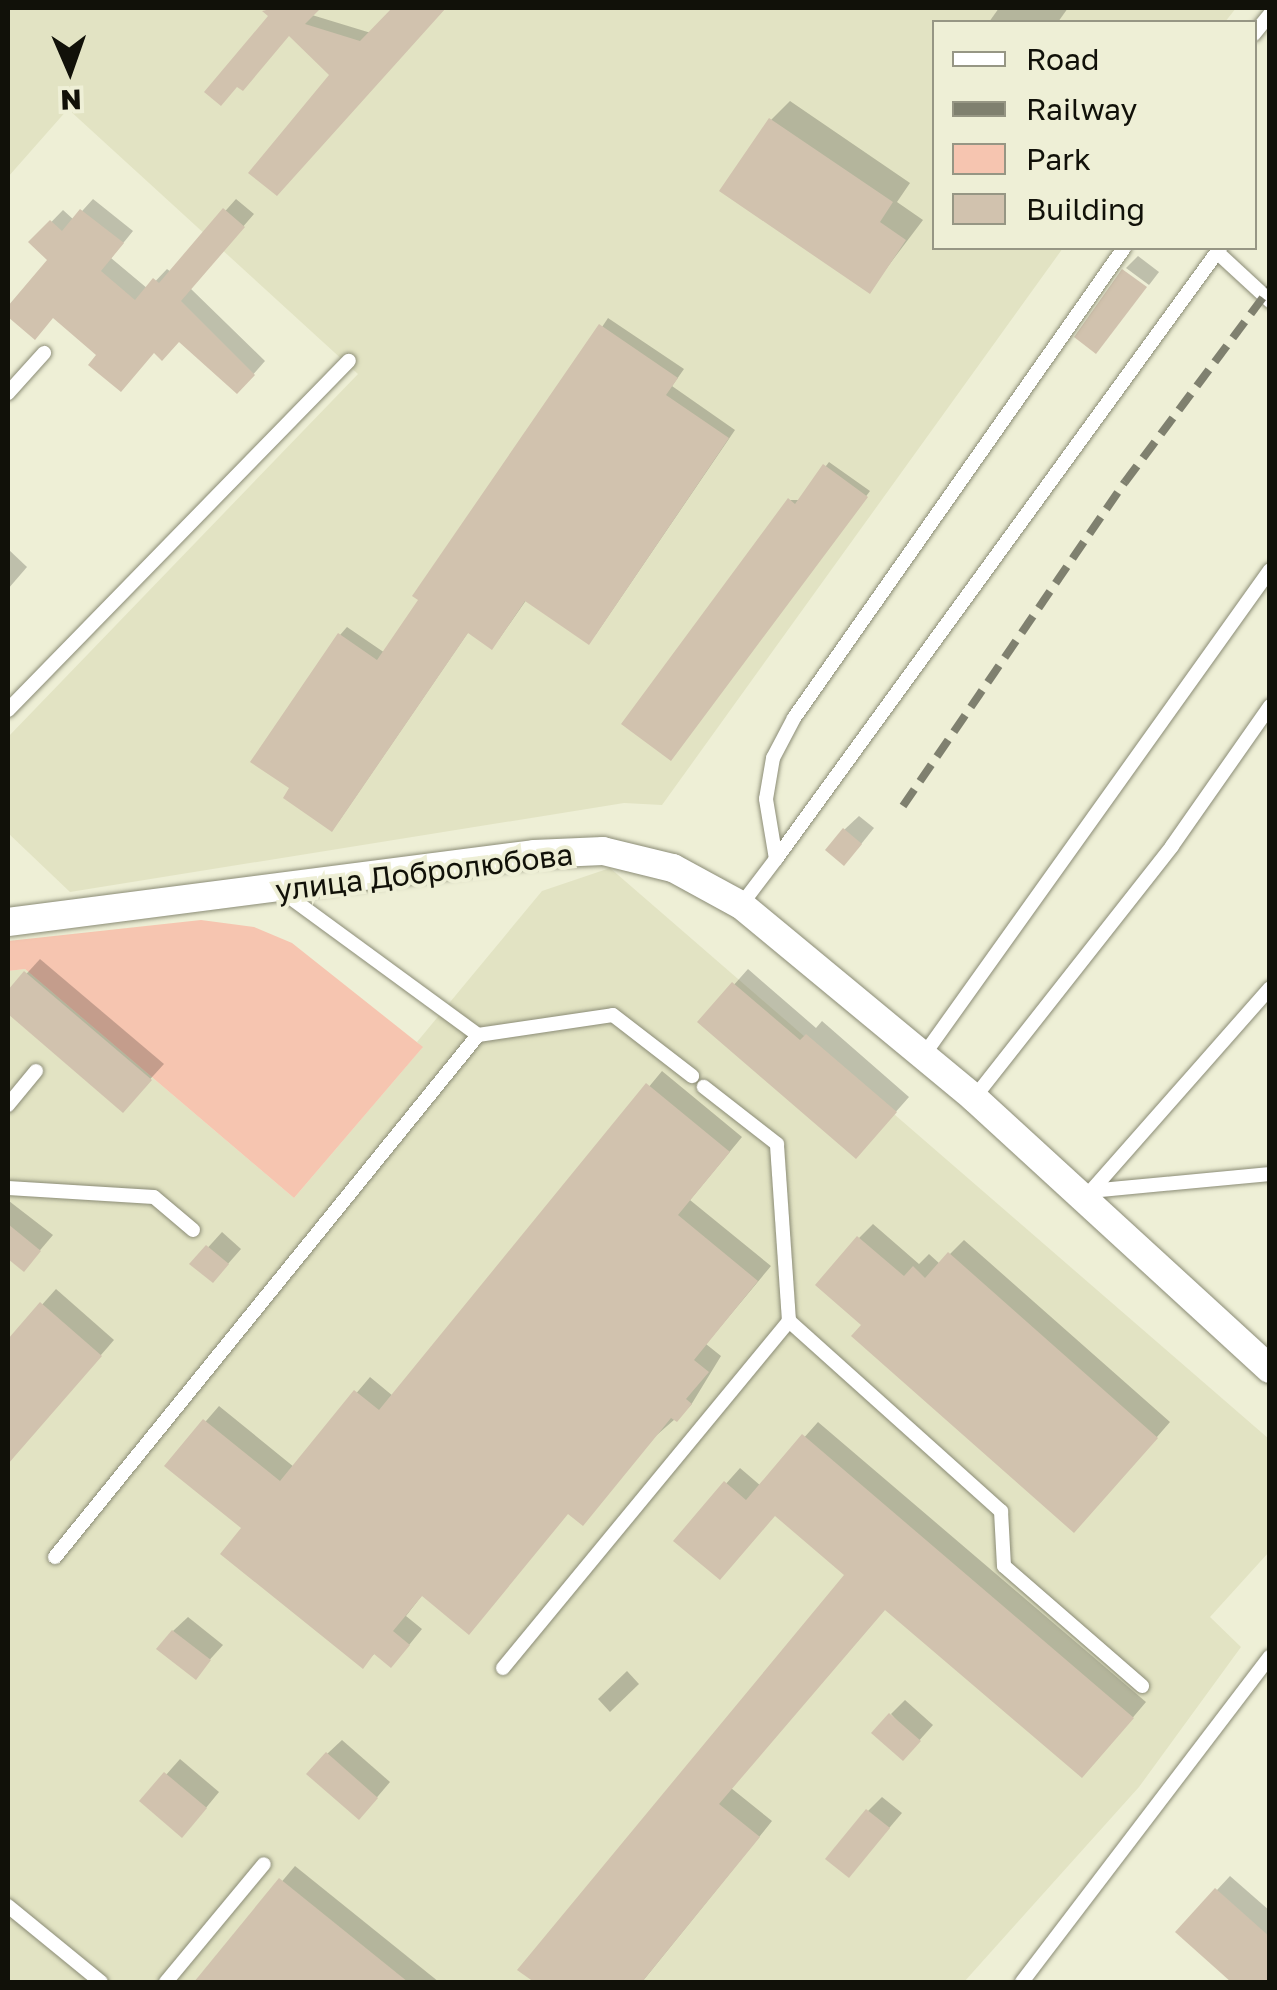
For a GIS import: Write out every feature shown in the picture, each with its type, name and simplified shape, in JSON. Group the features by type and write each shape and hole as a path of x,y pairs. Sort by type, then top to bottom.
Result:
{"street":[{"name":"улица Добролюбова","path":"8,922 534,854 603,851 673,868 741,905 974,1098 1087,1194 1270,1369"}],"lane":[{"path":"776,859 766,799 773,758 794,718 1123,250"},
{"path":"741,905 1219,250 1270,301"},
{"path":"8,393 44,352"},
{"path":"8,710 349,361"},
{"path":"923,1056 1270,570"},
{"path":"974,1098 1172,846 1270,706"},
{"path":"280,889 478,1034"},
{"path":"1087,1194 1270,988"},
{"path":"55,1556 478,1034 613,1015 692,1076"},
{"path":"8,1105 36,1071"},
{"path":"503,1668 789,1320 776,1144 704,1087"},
{"path":"1087,1194 1270,1174"},
{"path":"8,1188 154,1197 193,1230"},
{"path":"789,1320 1001,1511 1004,1566 1142,1686"},
{"path":"1022,1982 1270,1657"},
{"path":"166,1982 264,1864"},
{"path":"8,1906 96,1981"}],"shaded area":[{"path":"8,8 1236,8 1227,20 932,20 932,250 1062,250 662,805 624,803 70,892 8,833 8,737 358,374 68,109 8,177"},
{"path":"610,868 1269,1439 1269,1552 1210,1617 1241,1647 1139,1787 964,1982 8,1982 8,971 25,969 294,1198 422,1048 417,1042 542,891"}],"green space":[{"path":"201,920 254,927 292,943 423,1047 294,1198 25,969 8,971 8,941"}],"building":[{"path":"321,8 305,24 360,41 392,8 446,8 277,196 248,173 329,75 289,36 243,91 237,87 221,106 204,92 268,16 262,11"},
{"path":"769,118 893,202 880,222 906,240 870,294 719,191"},
{"path":"223,208 245,227 181,301 255,375 237,394 179,342 162,361 154,353 121,392 88,365 96,355 53,318 35,340 8,317 8,306 47,260 28,242 50,220 62,231 80,209 124,243 101,271 135,300 153,278 159,283"},
{"path":"1122,269 1147,287 1096,354 1074,337"},
{"path":"599,324 678,378 666,395 729,438 589,645 525,601 492,650 468,633 332,832 283,798 289,788 250,762 338,633 377,660 418,600 412,596"},
{"path":"823,464 868,497 671,761 621,724 788,498 795,504"},
{"path":"843,828 862,844 844,866 825,850"},
{"path":"24,971 152,1080 123,1113 8,1014 8,990"},
{"path":"732,982 800,1040 806,1034 897,1112 856,1159 697,1022"},
{"path":"646,1083 730,1152 678,1215 758,1281 694,1360 709,1372 686,1399 692,1404 677,1422 671,1418 583,1526 568,1514 469,1635 422,1596 393,1631 410,1645 391,1668 374,1654 363,1669 220,1554 241,1528 164,1466 203,1419 280,1481 354,1390 379,1410"},
{"path":"8,1224 41,1251 24,1272 8,1259"},
{"path":"857,1236 904,1276 913,1266 925,1278 948,1252 1158,1438 1074,1533 851,1336 861,1325 815,1285"},
{"path":"206,1245 229,1264 213,1283 189,1264"},
{"path":"40,1302 102,1356 8,1464 8,1339"},
{"path":"802,1434 1134,1718 1082,1778 885,1610 719,1804 760,1837 642,1982 534,1982 517,1970 844,1575 775,1516 720,1580 673,1541 724,1481 746,1500"},
{"path":"172,1630 211,1660 196,1680 156,1649"},
{"path":"889,1713 921,1741 903,1761 871,1733"},
{"path":"326,1752 378,1798 359,1820 306,1774"},
{"path":"164,1772 207,1808 182,1838 139,1801"},
{"path":"866,1809 890,1828 849,1878 825,1859"},
{"path":"279,1878 408,1982 194,1982"},
{"path":"1215,1888 1270,1937 1270,1982 1231,1982 1175,1932"}],"railway":[{"path":"903,806 1125,482 1270,288"}]}
